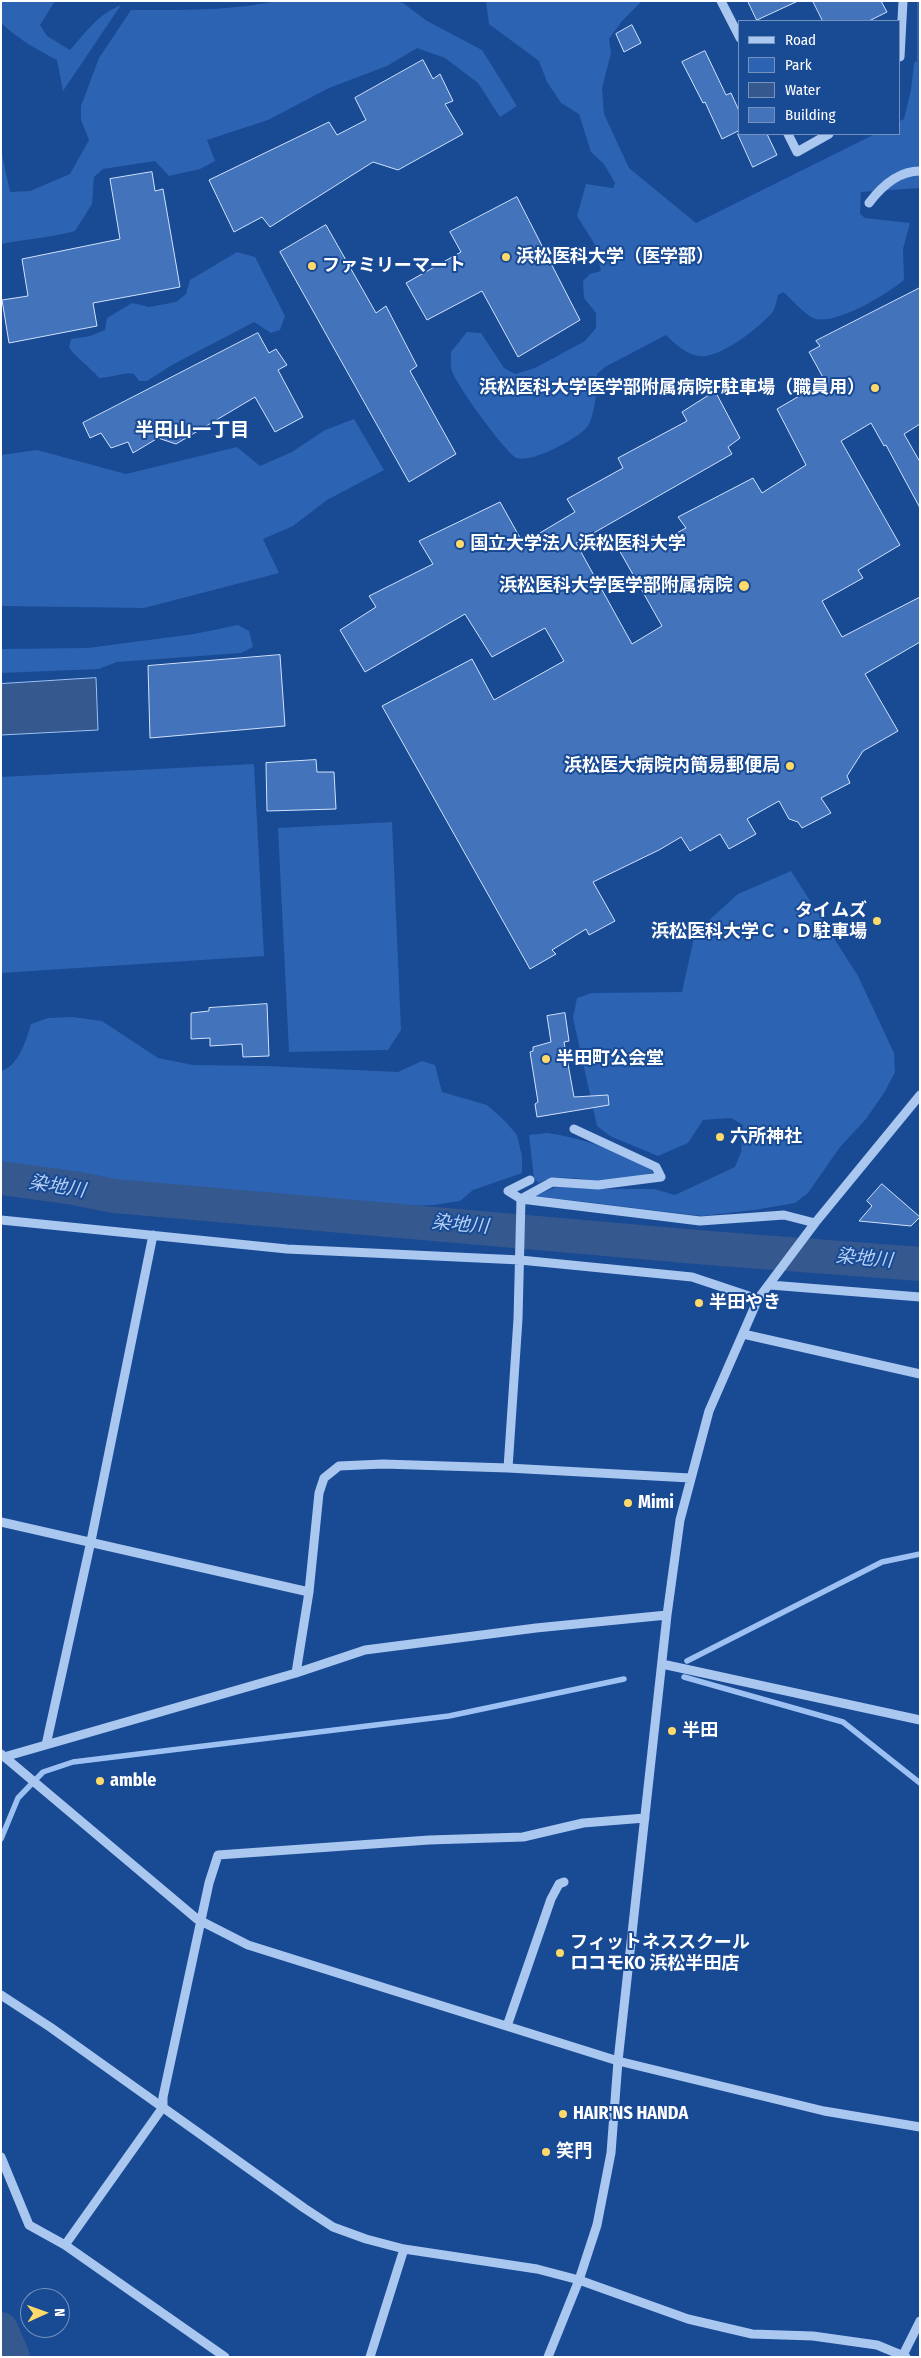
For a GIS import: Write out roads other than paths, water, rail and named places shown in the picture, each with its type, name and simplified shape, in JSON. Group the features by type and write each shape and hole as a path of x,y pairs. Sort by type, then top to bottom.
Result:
{"street":[{"path":"721,1 738,34"},
{"path":"901,38 903,1"},
{"path":"788,135 797,152 827,135"},
{"path":"869,203 883,185 900,176 920,171"},
{"path":"548,2357 579,2280 597,2225 611,2153 618,2060 667,1615 680,1520 709,1411 758,1299 770,1286 815,1223 920,1095"},
{"path":"521,1202 552,1182 598,1184 660,1177 656,1168 574,1129"},
{"path":"530,1180 508,1191 521,1202 700,1221 784,1215 815,1223"},
{"path":"508,1468 518,1319 521,1202"},
{"path":"1,1220 287,1249 520,1256 692,1277 758,1299"},
{"path":"46,1745 91,1541 153,1235"},
{"path":"770,1286 920,1297"},
{"path":"743,1334 920,1374"},
{"path":"296,1673 309,1592 319,1493 324,1478 339,1466 383,1464 508,1468 690,1478"},
{"path":"1,1522 309,1592"},
{"path":"3,1756 296,1673 365,1650 536,1628 667,1615"},
{"path":"662,1664 920,1720"},
{"path":"3,1756 202,1921 248,1946 618,2060 824,2111 920,2127"},
{"path":"65,2245 163,2106 163,2098 213,1868 218,1855 430,1840 523,1837 583,1823 645,1818"},
{"path":"507,2026 551,1899 559,1884 564,1882"},
{"path":"1,1995 163,2106 296,2203 332,2226 353,2235 404,2249 537,2269 579,2280 688,2319 752,2334 813,2336 868,2343 904,2356 920,2321"},
{"path":"1,2156 29,2225 65,2245 226,2357"},
{"path":"370,2357 404,2249"}],"water":[{"path":"96,678 98,730 1,735 1,684"}],"waterway":[{"name":"染地川","path":"1,1178 74,1188 114,1196 709,1248 920,1264"},
{"path":"687,1661 882,1562 920,1554"},
{"path":"684,1677 843,1722 920,1783"},
{"path":"1,1839 18,1798 43,1772 73,1762 449,1716 624,1679"},
{"path":"1,2329 13,2357"}],"place":[{"name":"浜松医科大学（医学部）","path":"506,257"},
{"name":"ファミリーマート","path":"312,266"},
{"name":"浜松医科大学医学部附属病院F駐車場（職員用）","path":"875,388"},
{"name":"国立大学法人浜松医科大学","path":"460,544"},
{"name":"浜松医科大学医学部附属病院","path":"744,586"},
{"name":"浜松医大病院内簡易郵便局","path":"790,766"},
{"name":"タイムズ 浜松医科大学Ｃ・Ｄ駐車場","path":"877,921"},
{"name":"半田町公会堂","path":"546,1059"},
{"name":"六所神社","path":"720,1137"},
{"name":"半田やき","path":"699,1303"},
{"name":"Mimi","path":"628,1503"},
{"name":"半田","path":"672,1731"},
{"name":"amble","path":"100,1781"},
{"name":"フィットネススクール ロコモKO 浜松半田店","path":"560,1953"},
{"name":"HAIR'NS HANDA","path":"563,2114"},
{"name":"笑門","path":"546,2152"}],"district":[{"name":"半田山一丁目","path":"192,431"}]}
